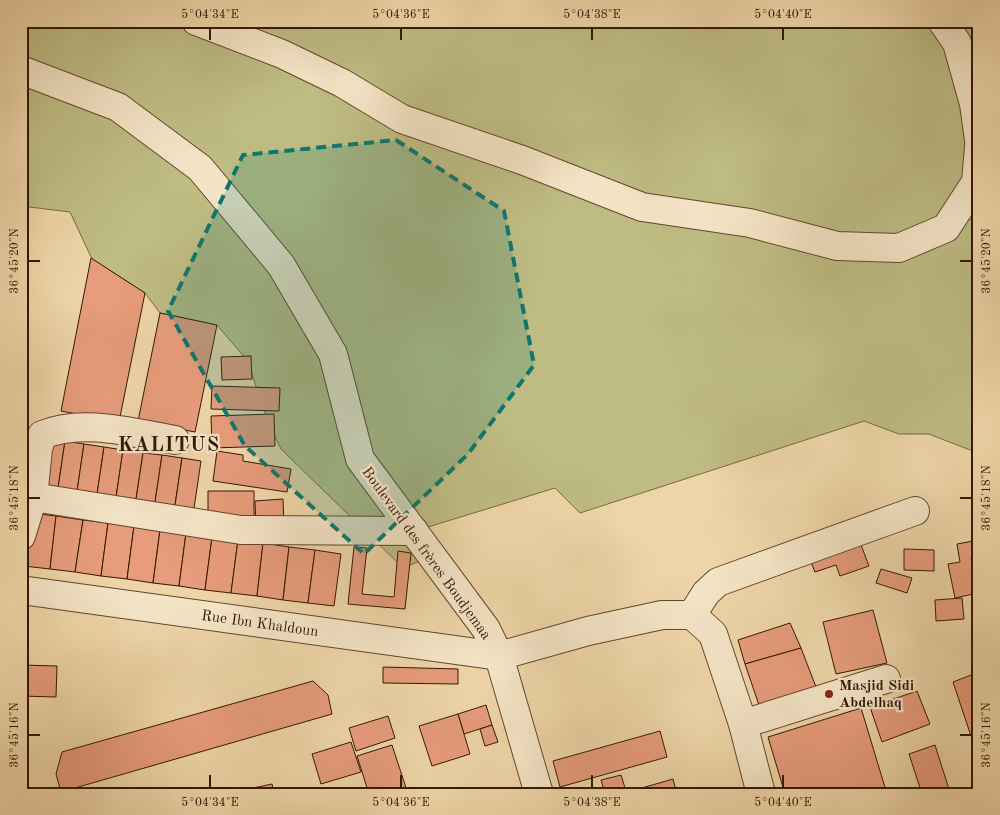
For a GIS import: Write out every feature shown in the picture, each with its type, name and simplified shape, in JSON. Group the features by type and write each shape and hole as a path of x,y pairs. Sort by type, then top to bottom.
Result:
{"street":[{"path":"196,21 282,54 342,83 402,119 522,160 642,208 750,223 837,246 899,248 946,228 968,216 976,182 979,146"},
{"path":"942,21 957,43 974,104 979,140"},
{"name":"Boulevard des frères Boudjemaa","path":"21,70 118,107 200,168 281,265 333,354 360,459 486,629 499,656 539,794"},
{"path":"21,536 33,497 38,449 42,435 53,430 76,427 175,440"},
{"path":"33,497 241,530 414,531"},
{"path":"697,614 706,592 718,582 916,511"},
{"name":"Rue Ibn Khaldoun","path":"21,590 499,656"},
{"path":"499,656 588,631 662,615 697,614"},
{"path":"697,614 713,634 743,724 761,794"},
{"path":"743,724 886,679"}],"highlighted area":[{"path":"396,140 504,211 534,365 468,454 364,554 245,446 168,311 243,155"}],"shaded area":[{"path":"21,21 933,21 946,40 968,139 965,178 947,207 971,220 979,221 979,449 970,450 929,434 899,434 864,421 580,513 555,488 415,531 420,561 403,568 281,449 268,422 247,360 217,325 160,313 145,293 92,259 70,212 21,206"},
{"path":"942,21 979,21 979,140"}],"building":[{"path":"91,258 145,293 119,422 61,411"},
{"path":"160,313 217,325 195,432 138,421"},
{"path":"251,356 252,379 222,380 221,357"},
{"path":"212,386 280,388 279,411 211,409"},
{"path":"274,414 275,446 212,448 211,416"},
{"path":"45,438 65,441 57,495 37,492"},
{"path":"65,441 84,444 76,498 57,495"},
{"path":"84,444 104,447 96,501 76,498"},
{"path":"104,447 123,450 115,504 96,501"},
{"path":"123,450 143,453 135,506 115,504"},
{"path":"217,451 243,455 243,461 291,469 287,492 213,481"},
{"path":"143,453 162,455 154,509 135,506"},
{"path":"162,455 182,458 174,512 154,509"},
{"path":"182,458 201,461 193,515 174,512"},
{"path":"208,491 254,491 254,520 208,521"},
{"path":"283,499 284,525 256,527 255,501"},
{"path":"31,513 56,516 50,569 24,566"},
{"path":"56,516 83,520 75,572 50,569"},
{"path":"83,520 108,523 101,576 75,572"},
{"path":"108,523 134,526 127,579 101,576"},
{"path":"134,526 160,530 153,583 127,579"},
{"path":"160,530 186,533 179,586 153,583"},
{"path":"186,533 212,537 205,590 179,586"},
{"path":"212,537 238,540 231,593 205,590"},
{"path":"858,537 869,566 840,576 836,565 815,572 808,555"},
{"path":"238,540 263,543 257,596 231,593"},
{"path":"979,540 979,557 971,558 978,593 955,598 948,564 960,562 957,544"},
{"path":"263,543 289,547 283,600 257,596"},
{"path":"289,547 315,550 308,603 283,600"},
{"path":"354,547 367,548 362,594 394,597 398,551 411,553 405,609 348,604"},
{"path":"904,549 934,550 934,571 904,570"},
{"path":"315,550 341,554 334,606 308,603"},
{"path":"881,569 912,578 907,593 876,583"},
{"path":"962,598 964,619 936,621 935,600"},
{"path":"873,610 887,663 836,674 823,622"},
{"path":"790,623 801,648 745,664 738,640"},
{"path":"801,648 816,687 760,708 745,664"},
{"path":"21,665 57,666 56,697 21,696"},
{"path":"383,667 458,669 458,684 383,683"},
{"path":"979,672 979,760 953,682"},
{"path":"313,681 328,695 332,714 61,792 56,774 62,752"},
{"path":"917,691 930,724 882,742 870,707"},
{"path":"486,705 492,725 464,734 458,714"},
{"path":"861,708 887,794 785,794 768,737"},
{"path":"458,714 470,754 432,766 419,726"},
{"path":"388,716 395,738 356,751 349,728"},
{"path":"492,725 498,742 485,746 480,729"},
{"path":"660,731 667,757 560,787 553,761"},
{"path":"351,742 361,772 321,784 312,754"},
{"path":"392,745 408,794 369,794 357,756"},
{"path":"935,745 949,789 938,794 922,794 909,754"},
{"path":"621,775 626,791 605,794 601,780"},
{"path":"673,779 677,794 621,794"},
{"path":"272,784 274,794 225,794"}],"place":[{"name":"Masjid Sidi Abdelhaq","path":"829,694"}],"district":[{"name":"KALITUS","path":"169,444"}]}
